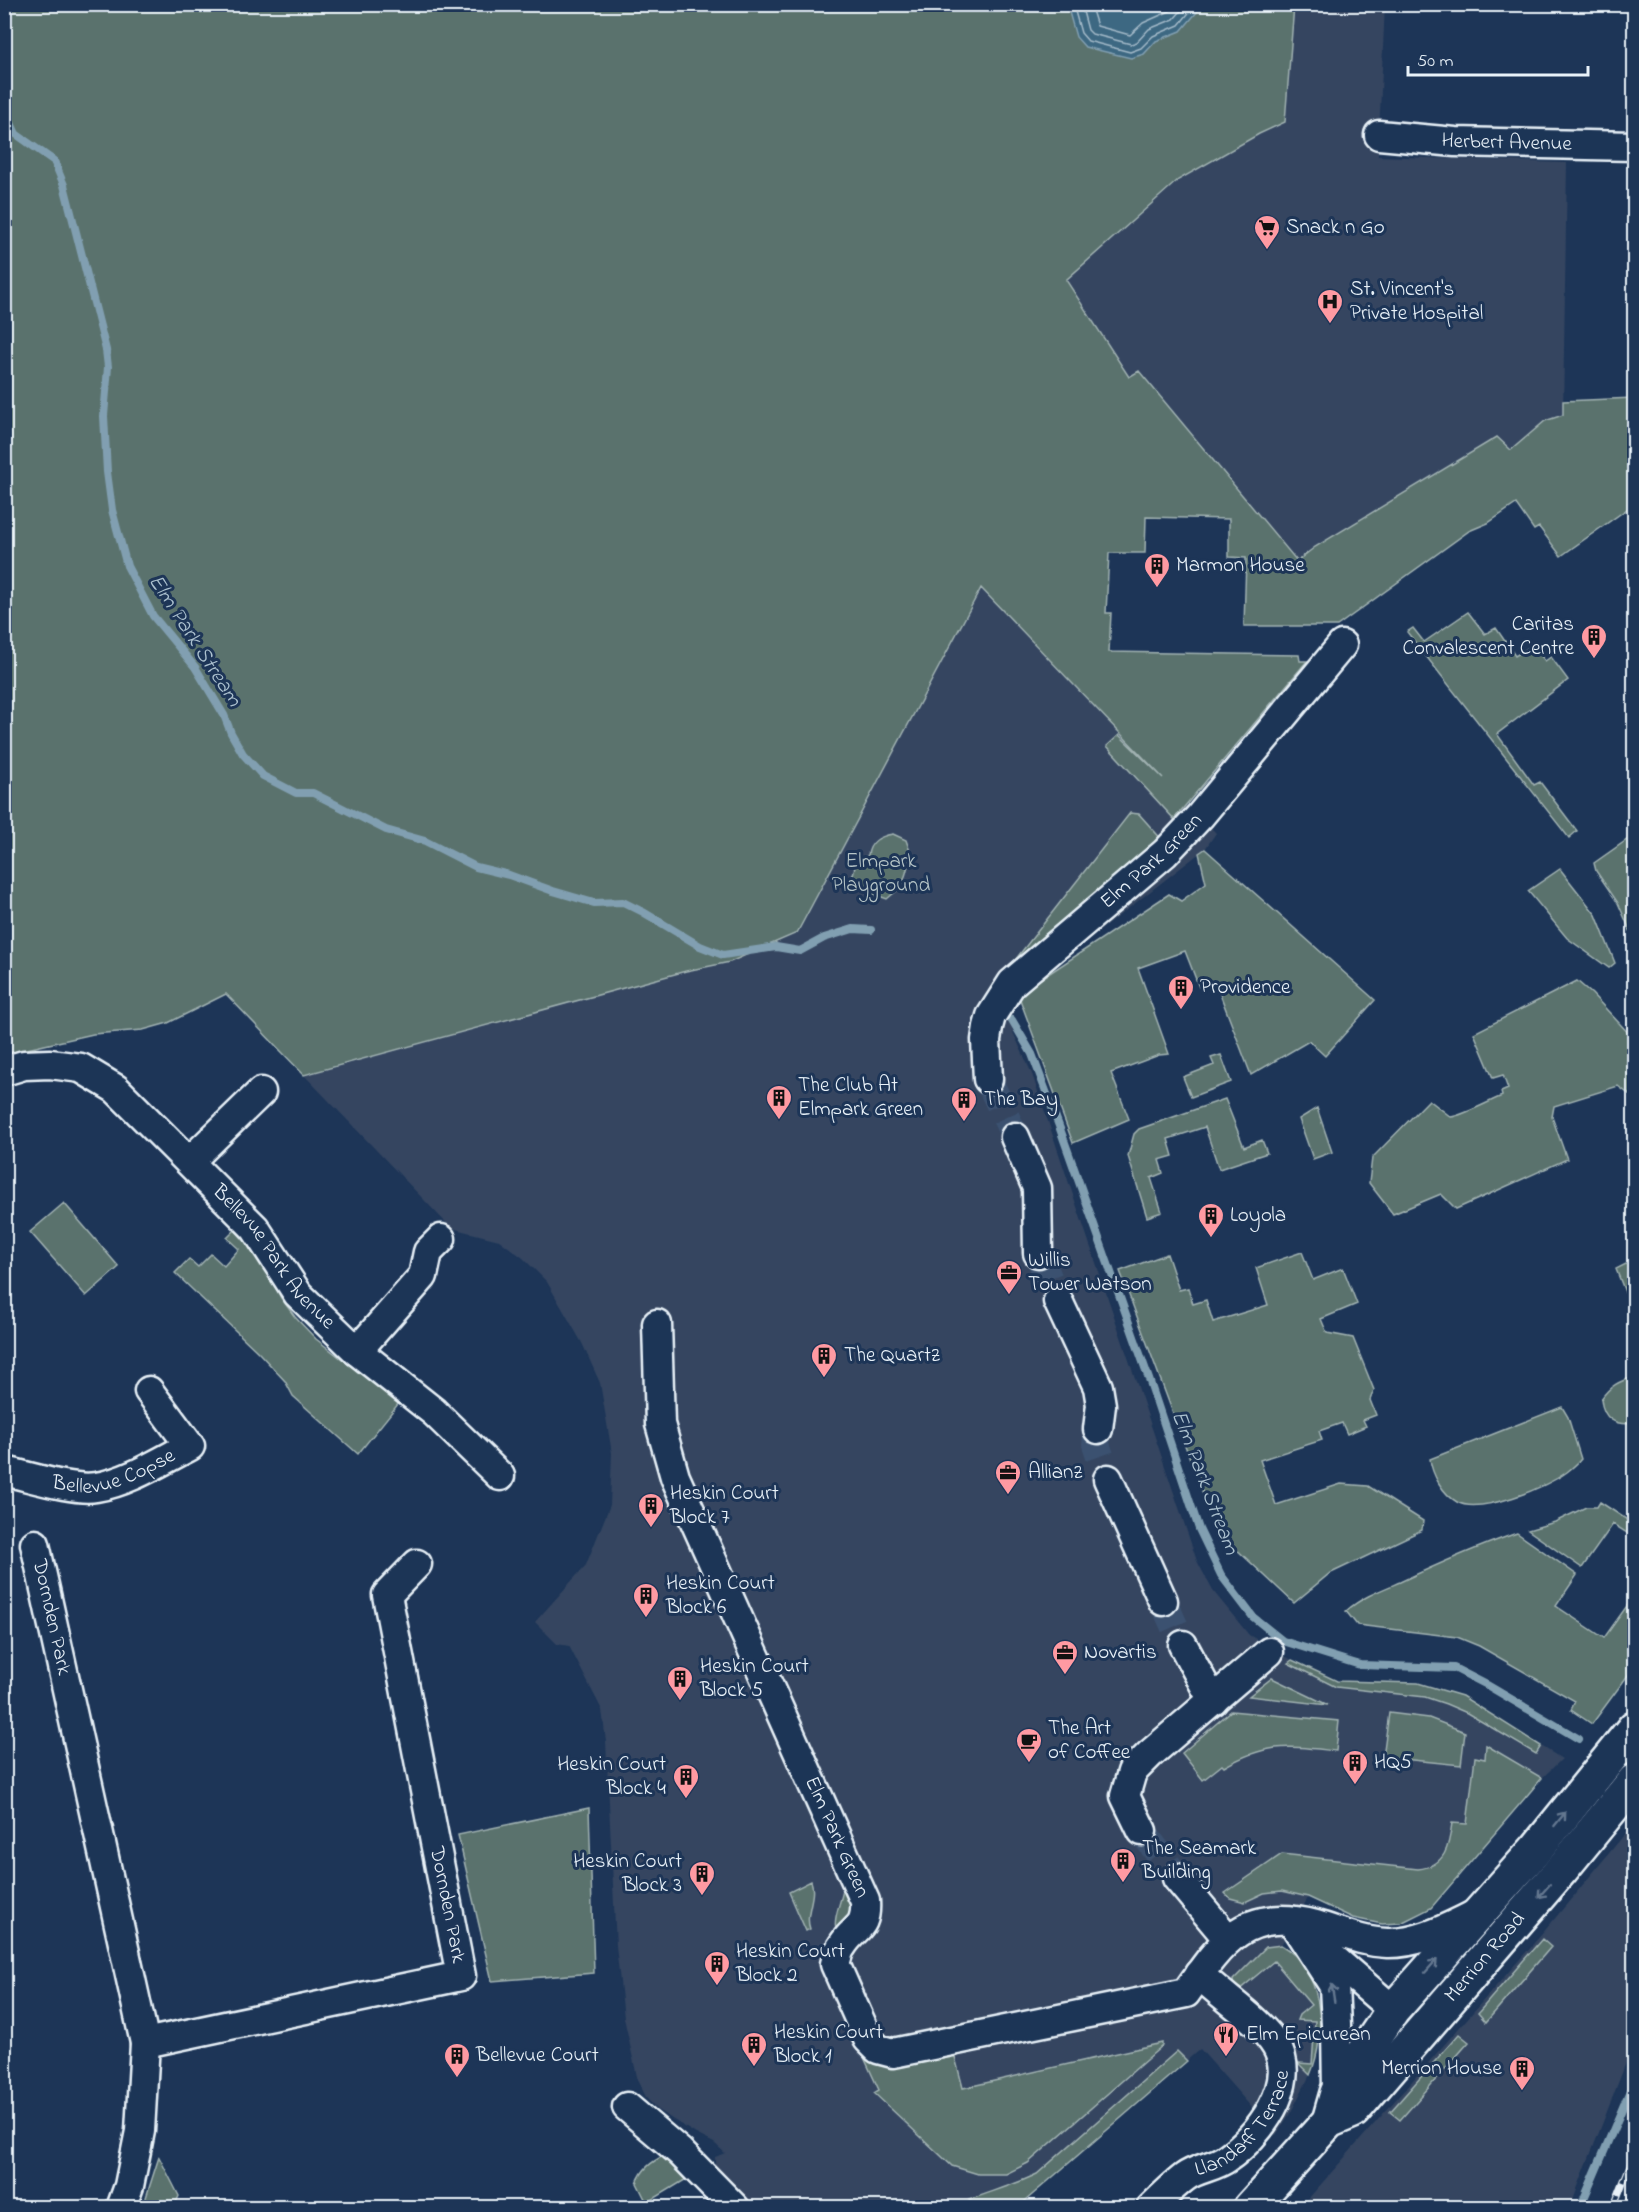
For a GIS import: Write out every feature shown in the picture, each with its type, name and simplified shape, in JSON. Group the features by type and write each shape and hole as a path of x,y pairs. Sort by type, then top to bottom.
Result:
{"main road":[{"name":"Merrion Road","path":"1250,2208 1333,2107 1393,2010 1536,1848 1635,1728"},
{"name":"Merrion Road","path":"1333,2107 1353,2111 1555,1878 1635,1781"},
{"path":"1393,2010 1420,2033"}],"street":[{"name":"Herbert Avenue","path":"1379,135 1455,142 1635,146"},
{"name":"Elm Park Green","path":"988,1079 986,1040 988,1027 991,1016 1012,983 1165,853 1200,816 1342,645"},
{"name":"Bellevue Park Avenue","path":"4,1071 24,1065 51,1064 81,1068 116,1089 255,1228 298,1294 357,1351 434,1412 483,1446 500,1476"},
{"path":"190,1161 261,1092"},
{"path":"1015,1137 1037,1188 1038,1253"},
{"path":"357,1351 423,1276 428,1252 441,1239"},
{"path":"1058,1301 1098,1388 1101,1405 1098,1429"},
{"name":"Elm Park Green","path":"657,1324 660,1424 675,1478 865,1901 866,1915 858,1929 842,1946 835,1964 868,2039 878,2049 893,2053 1186,1993 1228,1939 1257,1923 1292,1921"},
{"name":"Bellevue Copse","path":"4,1471 69,1485 95,1487 138,1473 190,1446 149,1391"},
{"path":"1108,1479 1163,1601"},
{"name":"Dornden Park","path":"35,1544 145,2043 140,2131 129,2186 121,2208"},
{"name":"Dornden Park","path":"145,2043 461,1976 387,1595 417,1564"},
{"path":"1183,1645 1214,1701"},
{"path":"1142,1831 1125,1796 1132,1772 1269,1652"},
{"path":"1177,1878 1228,1939"},
{"name":"Merrion Road","path":"1292,1921 1316,1925 1355,1939 1388,1943 1422,1938 1480,1912"},
{"path":"1292,1921 1393,2010"},
{"path":"1292,1921 1334,1986 1336,2025 1333,2107"},
{"name":"Llandaff Terrace","path":"1151,2208 1187,2175 1226,2159 1255,2133 1272,2110 1284,2070 1277,2047 1262,2029 1199,1974"},
{"path":"627,2107 680,2152 735,2208"}],"shaded area":[{"name":"St. Vincent's Private Hospital","path":"1294,5 1385,5 1378,156 1567,163 1563,415 1545,421 1511,450 1497,437 1315,547 1297,561 1140,371 1129,377 1066,280 1178,180 1259,134 1285,122"},
{"path":"981,588 1216,833 1205,849 1018,994 1012,1020 1013,1032 1032,1074 1197,1561 1213,1591 1249,1635 1292,1660 1337,1681 1418,1683 1462,1696 1562,1759 1542,1778 1431,1908 1401,1923 1382,1924 1353,1918 1308,1898 1281,1945 1294,1952 1313,1981 1320,2019 1319,2036 1313,2069 1291,2112 1276,2135 1200,2049 1018,2207 753,2207 717,2172 715,2157 725,2153 714,2143 659,2111 647,2099 638,2081 624,2018 616,1946 606,1742 602,1710 569,1646 557,1644 535,1622 586,1565 610,1505 612,1453 600,1383 582,1343 547,1282 523,1258 499,1240 451,1228 304,1075 686,971 730,962 797,933"},
{"name":"Merrion House","path":"1634,1823 1634,2042 1570,2207 1300,2208 1542,1934"}],"green space":[{"path":"4,5 1294,5 1285,122 1259,134 1178,180 1066,280 1129,377 1139,371 1297,561 1315,547 1497,437 1511,450 1545,421 1563,415 1563,401 1634,398 1634,504 1561,556 1539,527 1534,530 1516,504 1488,523 1469,531 1337,626 1244,626 1246,558 1229,557 1229,519 1146,517 1145,553 1109,553 1106,613 1111,613 1109,652 1299,655 1300,661 1307,661 1174,819 1107,746 1119,735 1163,778 981,588 797,933 730,962 686,971 304,1075 226,994 168,1023 143,1030 93,1034 5,1054"},
{"path":"1468,612 1485,634 1496,628 1515,656 1533,645 1545,661 1551,657 1568,680 1497,734 1534,785 1540,782 1577,831 1569,838 1407,632 1413,628 1424,642"},
{"path":"1130,813 1139,814 1163,841 1012,964"},
{"name":"Elmpark Playground","path":"893,834 906,840 911,854 902,886 887,899 863,890 852,878 856,863 868,855 873,843 884,836"},
{"path":"1634,835 1634,939 1618,903 1596,871 1594,863"},
{"path":"1205,849 1375,1000 1325,1056 1309,1041 1251,1075 1215,981 1199,987 1185,951 1138,968 1169,1054 1159,1055 1111,1073 1129,1119 1073,1143 1018,994 1169,894 1181,901 1206,883 1199,853"},
{"path":"1560,869 1596,915 1615,963 1609,968 1567,938 1528,891"},
{"path":"1577,981 1634,1039 1634,1098 1618,1086 1554,1106 1552,1117 1567,1159 1456,1209 1441,1194 1393,1214 1369,1183 1372,1158 1429,1100 1451,1117 1502,1096 1501,1092 1508,1089 1503,1075 1493,1078 1474,1033"},
{"path":"1221,1055 1231,1082 1191,1097 1183,1077 1214,1065 1211,1058"},
{"path":"1225,1099 1244,1147 1262,1140 1267,1153 1219,1169 1205,1127 1168,1139 1173,1156 1159,1160 1163,1173 1151,1178 1162,1212 1147,1217 1128,1156 1134,1134 1139,1129"},
{"path":"1317,1108 1332,1152 1313,1159 1299,1119"},
{"path":"64,1203 119,1267 86,1296 30,1232"},
{"path":"235,1230 262,1261 281,1298 295,1317 316,1339 399,1403 358,1454 293,1396 285,1381 259,1353 175,1273 189,1259 198,1267 211,1254 224,1266 239,1249 227,1238"},
{"path":"1302,1252 1313,1280 1343,1268 1357,1304 1321,1319 1327,1333 1353,1338 1374,1390 1370,1400 1376,1415 1363,1420 1366,1426 1347,1434 1342,1423 1319,1431 1322,1440 1260,1460 1276,1505 1341,1484 1368,1486 1423,1521 1422,1530 1329,1574 1294,1603 1217,1531 1120,1271 1167,1254 1179,1290 1188,1288 1193,1304 1206,1300 1213,1322 1268,1305 1256,1268"},
{"path":"1634,1260 1634,1315 1616,1269"},
{"path":"1634,1377 1634,1423 1627,1424 1611,1420 1604,1412 1601,1399 1615,1385"},
{"path":"1562,1407 1568,1417 1581,1459 1557,1478 1513,1498 1481,1505 1457,1502 1439,1484 1430,1459"},
{"path":"1600,1502 1626,1519 1630,1527 1627,1533 1613,1524 1582,1568 1528,1530 1555,1522 1586,1507 1597,1507"},
{"path":"1517,1533 1577,1575 1556,1606 1604,1638 1634,1596 1634,1667 1592,1724 1571,1710 1575,1701 1479,1646 1457,1637 1357,1625 1346,1611 1379,1591"},
{"path":"1292,1660 1337,1681 1418,1683 1462,1696 1541,1746 1536,1754 1467,1713 1425,1697 1336,1687 1288,1663"},
{"path":"1272,1678 1328,1705 1249,1696"},
{"path":"1231,1711 1339,1721 1336,1751 1291,1747 1266,1750 1253,1753 1224,1767 1222,1765 1203,1780 1182,1753"},
{"path":"1389,1713 1429,1718 1465,1732 1461,1765 1383,1757"},
{"path":"1486,1745 1542,1778 1431,1908 1401,1923 1382,1924 1353,1918 1308,1897 1282,1891 1264,1893 1245,1902 1230,1898 1225,1893 1282,1854 1418,1869 1435,1864 1447,1847 1452,1823 1467,1824 1475,1757 1485,1759"},
{"path":"589,1808 594,1973 492,1981 458,1835"},
{"path":"811,1881 813,1893 808,1917 810,1929 806,1931 789,1892"},
{"path":"844,1884 852,1911 837,1933 836,1915"},
{"path":"1542,1939 1551,1947 1486,2022 1478,2013"},
{"path":"1281,1945 1295,1956 1306,1970 1318,2003 1319,2040 1310,2075 1298,2063 1312,2064 1315,2021 1297,2020 1299,2015 1311,2005 1274,1961 1239,1990 1234,1987 1233,1980 1266,1947"},
{"path":"1459,2034 1469,2042 1400,2120 1390,2112"},
{"path":"1162,2043 1162,2046 1028,2163 1006,2174 978,2174 952,2166 874,2093 879,2090 862,2053 866,2051 954,2053 963,2088"},
{"path":"1177,2051 1187,2061 1018,2207 978,2207 969,2200 1037,2174"},
{"path":"665,2155 688,2178 647,2203 637,2183 648,2166"},
{"path":"159,2157 179,2196 174,2207 143,2207"}],"water":[{"path":"1067,4 1203,5 1181,31 1156,41 1144,54 1131,58 1085,47 1076,37"}],"waterway":[{"name":"Elm Park Stream","path":"4,108 16,134 54,161 64,185 106,350 108,367 104,416 107,472 112,510 127,566 153,616 195,667 224,715 243,754 263,776 296,793 313,793 386,830 425,841 476,867 509,875 594,903 623,902 700,946 723,955 776,947 800,951 824,938 853,929 871,930"},
{"name":"Elm Park Stream","path":"1012,1020 1032,1054 1059,1126 1149,1379 1199,1529 1221,1575 1253,1617 1283,1641 1360,1665 1454,1668 1579,1739"},
{"path":"1580,2208 1634,2081"}],"tunnel":[{"path":"988,1079 1015,1137"},
{"path":"1038,1253 1058,1301"},
{"path":"1098,1429 1096,1444 1108,1479"},
{"path":"1163,1601 1183,1645"},
{"path":"1142,1831 1177,1878"}],"railway":[{"path":"1613,2208 1634,2155"},
{"path":"1627,2208 1634,2189"}],"place":[{"name":"Snack n Go","path":"1267,251"},
{"name":"St. Vincent's Private Hospital","path":"1330,325"},
{"name":"Marmon House","path":"1157,589"},
{"name":"Caritas Convalescent Centre","path":"1594,660"},
{"name":"Providence","path":"1181,1011"},
{"name":"The Club At Elmpark Green","path":"779,1121"},
{"name":"The Bay","path":"964,1123"},
{"name":"Loyola","path":"1211,1239"},
{"name":"Willis Tower Watson","path":"1009,1296"},
{"name":"The Quartz","path":"824,1379"},
{"name":"Allianz","path":"1008,1496"},
{"name":"Heskin Court Block 7","path":"651,1529"},
{"name":"Heskin Court Block 6","path":"646,1619"},
{"name":"Novartis","path":"1065,1676"},
{"name":"Heskin Court Block 5","path":"680,1702"},
{"name":"The Art of Coffee","path":"1029,1764"},
{"name":"HQ5","path":"1355,1786"},
{"name":"Heskin Court Block 4","path":"686,1800"},
{"name":"The Seamark Building","path":"1123,1884"},
{"name":"Heskin Court Block 3","path":"702,1897"},
{"name":"Heskin Court Block 2","path":"717,1987"},
{"name":"Elm Epicurean","path":"1226,2058"},
{"name":"Heskin Court Block 1","path":"754,2068"},
{"name":"Bellevue Court","path":"457,2079"},
{"name":"Merrion House","path":"1522,2092"}]}
